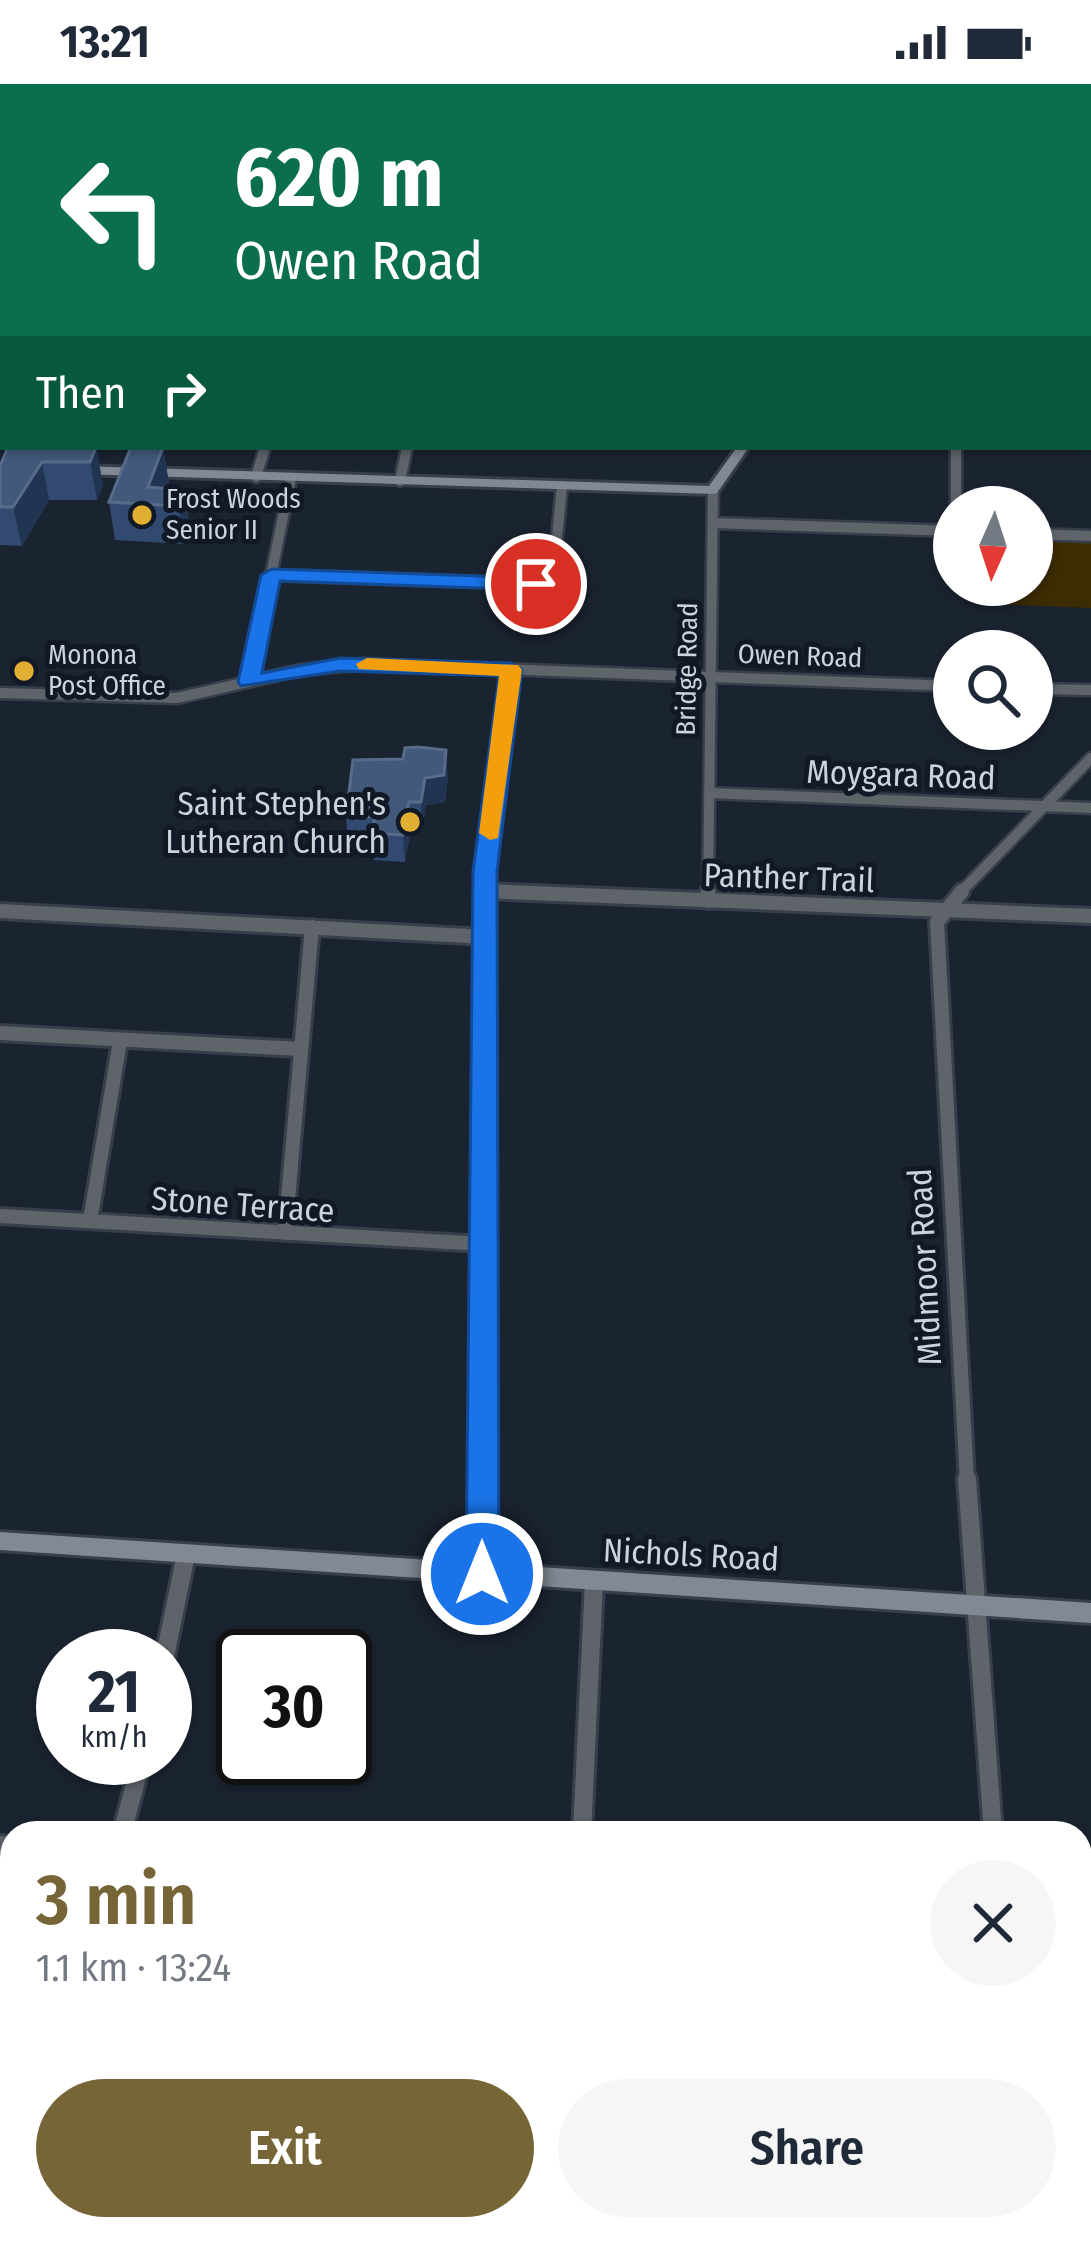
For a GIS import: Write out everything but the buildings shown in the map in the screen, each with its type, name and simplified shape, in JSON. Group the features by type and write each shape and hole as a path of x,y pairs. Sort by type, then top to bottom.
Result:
{"street":[{"path":"256,477 264,450"},
{"path":"400,481 406,450"},
{"path":"55,469 713,490 740,450"},
{"path":"956,450 956,486"},
{"path":"249,682 291,478"},
{"path":"272,575 536,584 554,568 562,486"},
{"name":"Bridge Road","path":"708,901 713,490"},
{"path":"713,523 933,530"},
{"path":"1053,535 1091,536"},
{"name":"Owen Road","path":"0,693 177,698 340,665 933,685"},
{"path":"482,1574 485,891 511,670"},
{"path":"1053,689 1091,690"},
{"path":"942,910 1091,758"},
{"name":"Moygara Road","path":"709,793 1091,808"},
{"name":"Panther Trail","path":"485,891 1091,916"},
{"name":"Midmoor Road","path":"942,910 937,922 938,945 973,1606 992,1821"},
{"path":"0,911 486,937"},
{"path":"285,1233 312,927"},
{"path":"0,1033 299,1049"},
{"path":"90,1221 120,1041"},
{"name":"Stone Terrace","path":"0,1216 483,1244"},
{"name":"Nichols Road","path":"0,1541 1091,1613"},
{"path":"171,1629 186,1554"},
{"path":"583,1821 594,1581"},
{"path":"125,1821 135,1785"}],"shaded area":[{"path":"1053,535 1091,536 1091,608 1041,606 1053,606"}],"slow traffic":[{"path":"367,664 511,670 490,833"}],"place":[{"name":"Frost Woods Senior II","path":"142,515"},
{"name":"Monona Post Office","path":"24,671"},
{"name":"Saint Stephen's Lutheran Church","path":"410,822"}],"route":[{"path":"482,1574 487,1329 482,1224 485,871 511,670 340,665 249,682 272,575 536,584"}]}
